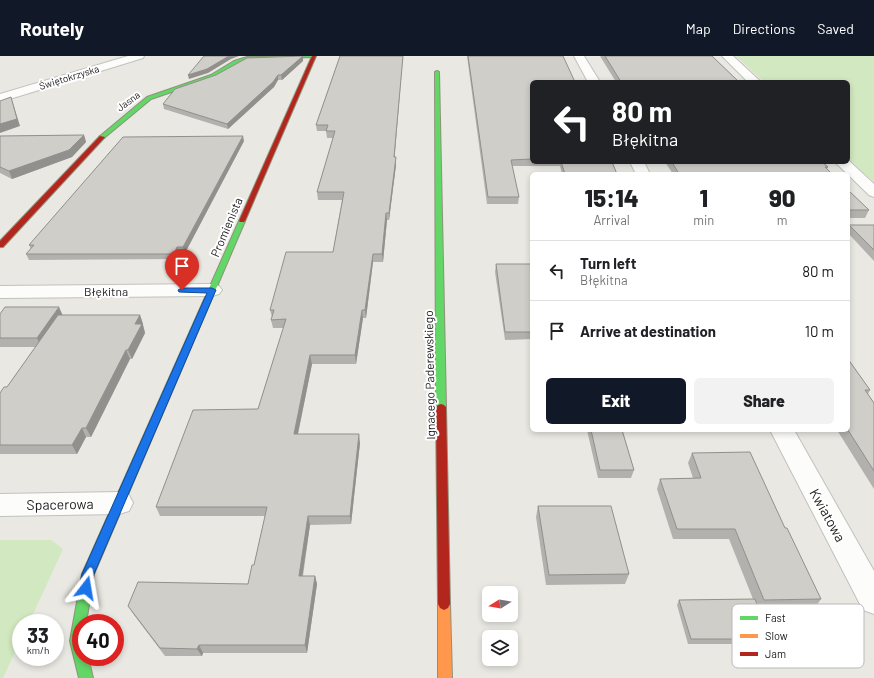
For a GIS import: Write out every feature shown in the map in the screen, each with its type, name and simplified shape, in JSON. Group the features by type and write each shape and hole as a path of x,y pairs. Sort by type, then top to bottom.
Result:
{"street":[{"name":"Świętokrzyska","path":"0,98 139,56"},
{"name":"Jasna","path":"0,245 105,133 145,101 213,76 236,62 247,58 314,56"},
{"name":"Promienista","path":"86,678 76,642 88,574 314,56"},
{"path":"580,56 593,80"},
{"path":"727,56 753,80"},
{"name":"Ignacego Paderewskiego","path":"436,72 444,678"},
{"path":"844,164 874,192"},
{"name":"Błękitna","path":"0,292 212,290"},
{"name":"Kwiatowa","path":"783,432 874,600"},
{"name":"Spacerowa","path":"0,505 119,503"}],"green space":[{"path":"736,56 874,56 874,182 850,161 850,80 762,80"},
{"path":"0,540 51,540 63,549 33,614 12,614 12,658 3,678 0,678"}],"building":[{"path":"204,56 229,56 207,69 188,75"},
{"path":"303,56 281,75 278,75 273,82 227,124 163,104 175,89 216,75 247,58"},
{"path":"340,56 403,56 394,157 396,157 389,213 386,213 382,254 373,254 365,310 362,310 355,355 310,355 294,434 359,434 350,516 308,516 299,576 315,576 305,645 199,645 197,649 160,648 128,606 138,582 248,584 252,565 254,565 267,507 156,507 193,410 258,409 286,319 271,320 274,310 270,310 286,252 333,252 344,192 317,192 335,131 326,131 328,125 316,125"},
{"path":"468,56 563,56 574,80 530,80 530,159 511,160 519,197 488,197"},
{"path":"605,56 712,56 737,80 620,80"},
{"path":"11,97 17,119 0,124 0,101"},
{"path":"84,135 69,150 9,171 0,167 0,136"},
{"path":"243,136 183,247 177,247 174,254 26,254 34,245 29,245 123,137"},
{"path":"562,164 613,164 616,172 564,172"},
{"path":"673,164 824,164 828,167 825,167 830,172 678,172"},
{"path":"850,192 869,210 850,210"},
{"path":"850,225 874,225 874,250 850,226"},
{"path":"496,264 530,264 530,332 505,332"},
{"path":"5,307 59,307 37,338 0,338 0,314"},
{"path":"58,315 140,315 135,324 142,324 128,350 126,350 86,428 82,428 72,445 0,445 0,393 4,387 7,387"},
{"path":"850,362 870,390 865,390 874,403 874,471 849,432"},
{"path":"591,432 623,432 634,470 600,470"},
{"path":"750,452 785,528 787,528 821,599 764,600 735,529 677,529 660,479 701,478 692,453"},
{"path":"538,506 611,506 629,574 549,575"},
{"path":"755,599 757,604 732,604 732,639 691,639 679,600"}],"traffic: fast":[{"path":"102,137 149,98 213,76 236,62 247,58 314,56"},
{"path":"437,72 441,407"},
{"path":"86,678 77,641 88,574 242,221"}],"traffic: slow":[{"path":"444,604 445,678"}],"traffic: jam":[{"path":"242,221 314,56"},
{"path":"0,245 102,137"},
{"path":"441,407 444,604"}],"route":[{"path":"86,588 88,574 212,290 182,290"}]}
